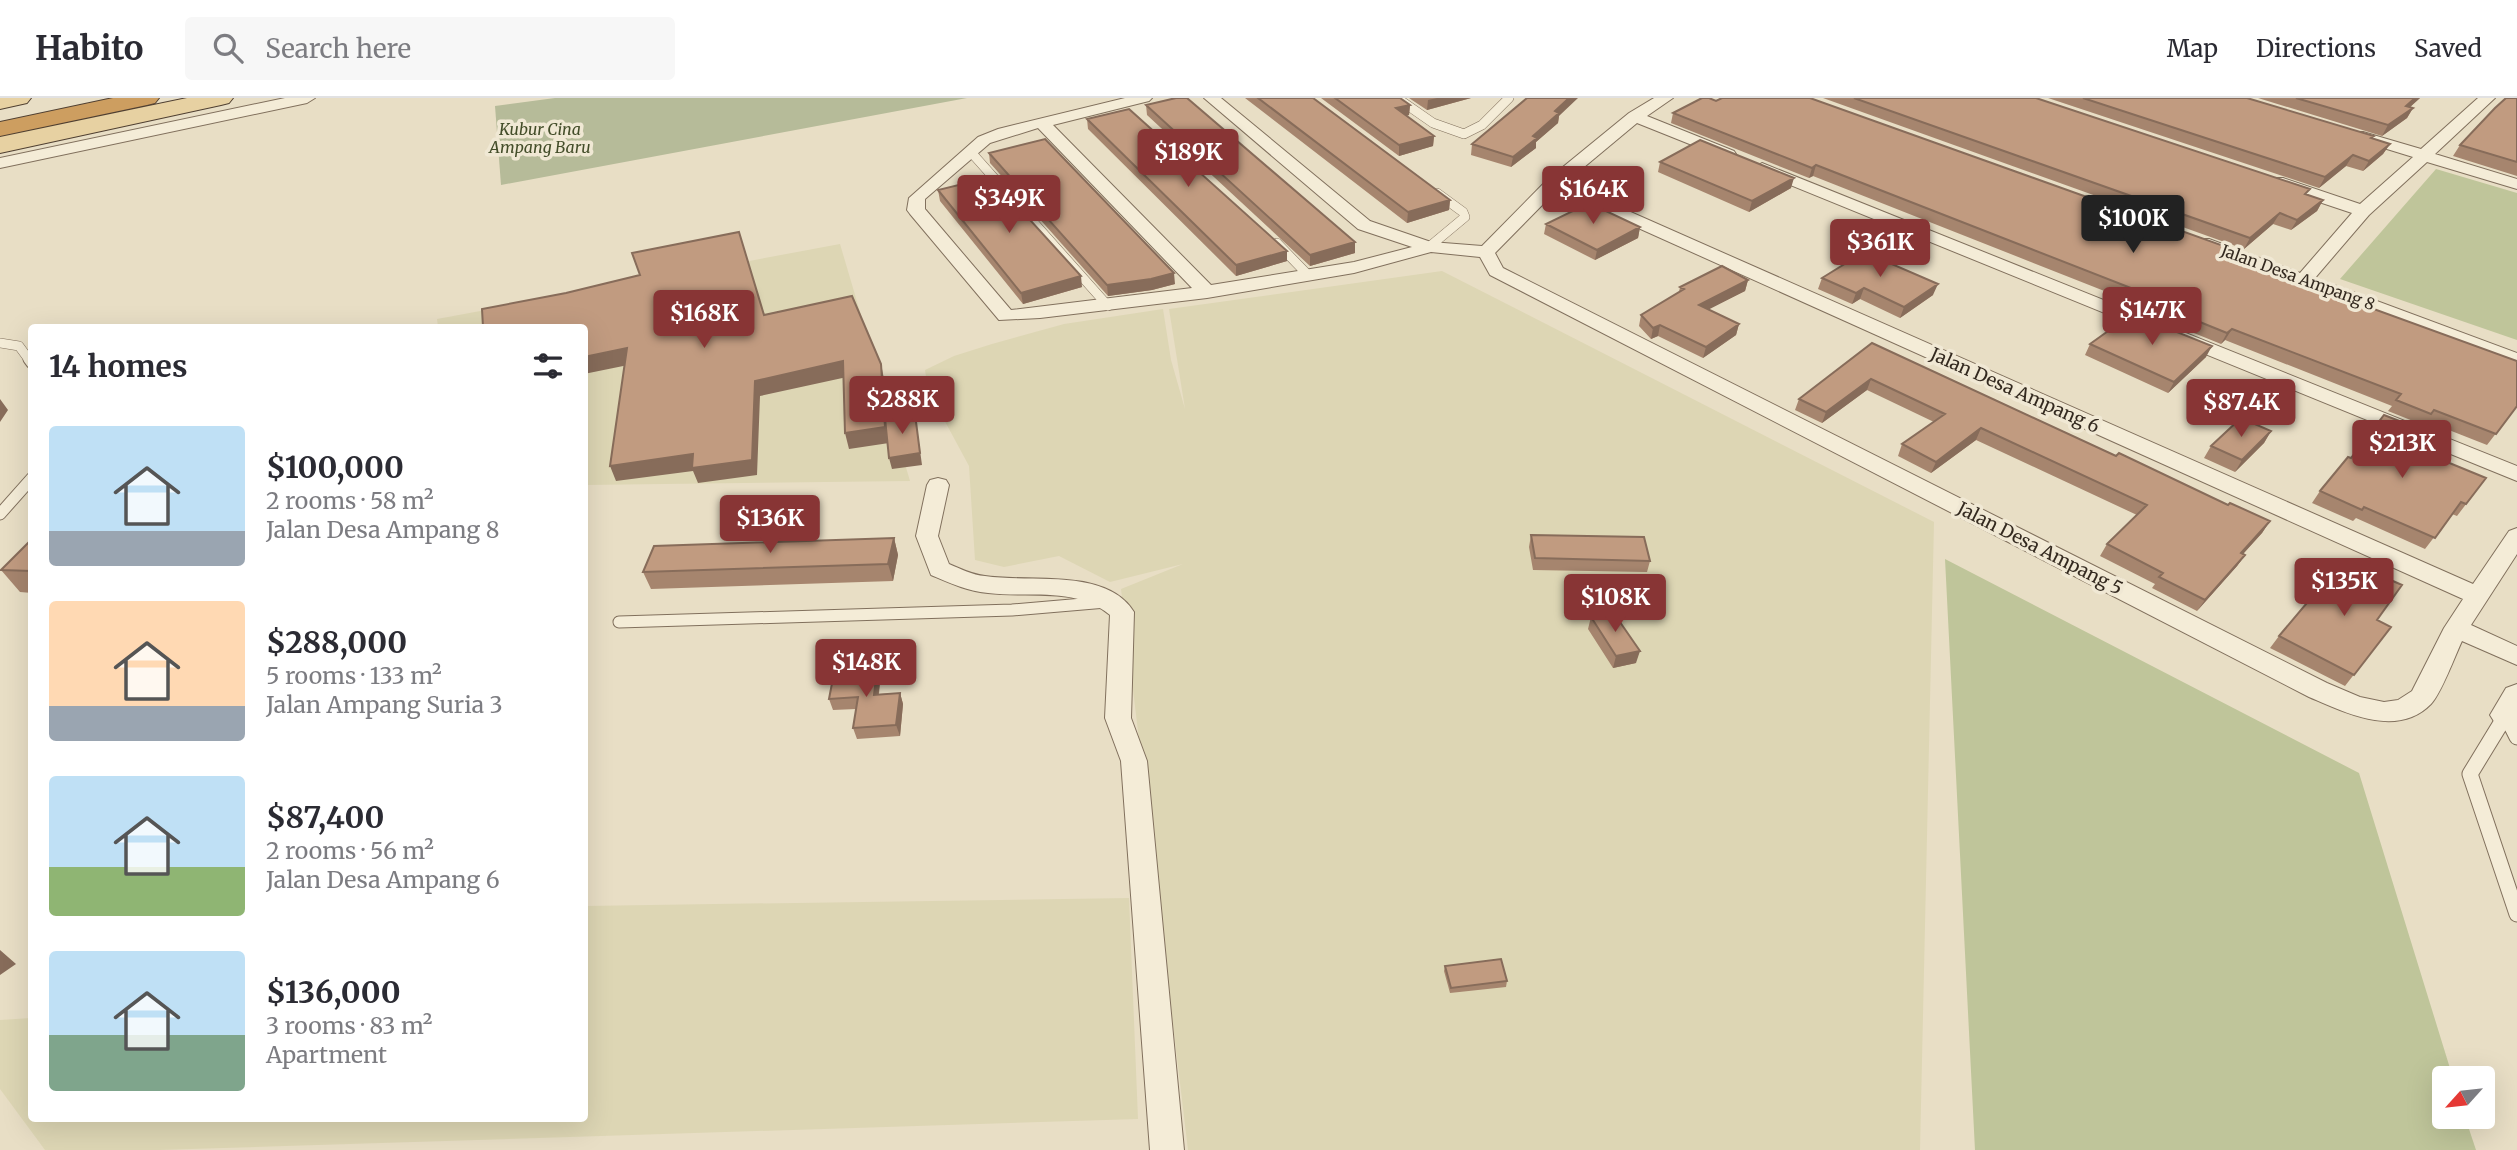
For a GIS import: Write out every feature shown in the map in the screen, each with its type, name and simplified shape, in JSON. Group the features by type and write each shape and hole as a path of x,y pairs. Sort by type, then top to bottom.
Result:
{"highway":[{"path":"0,118 95,98"},
{"path":"0,129 147,98"}],"main road":[{"path":"0,102 19,98"},
{"path":"0,145 221,98"}],"street":[{"path":"0,163 307,98"},
{"path":"1144,98 1128,108 1004,132 970,151 917,198 916,210 1006,316 1108,306 1207,292 1393,261 1429,247"},
{"path":"1212,98 1364,225 1429,247 1491,261 1553,184 1634,116 1665,98"},
{"path":"2464,98 2484,100"},
{"path":"2305,279 2362,211 2484,100"},
{"path":"1634,116 2517,474"},
{"path":"1043,124 1207,292"},
{"path":"2347,132 2517,184"},
{"path":"2259,176 2362,211"},
{"name":"Jalan Desa Ampang 6","path":"1553,184 2478,596"},
{"name":"Jalan Desa Ampang 8","path":"2188,237 2517,360"},
{"name":"Jalan Desa Ampang 5","path":"1491,261 2318,690 2355,706 2384,712 2405,708 2422,697 2456,628 2517,536"},
{"path":"938,485 928,536 939,569 970,582 1068,588 1113,602 1122,612 1118,718 1134,761 1167,1150"},
{"path":"2456,628 2517,656"}],"lane":[{"path":"1397,98 1458,135 1471,133 1510,98"},
{"path":"970,151 1108,306"},
{"path":"1429,247 1465,217 1463,212 1430,188"},
{"path":"1268,235 1308,275"},
{"path":"0,343 19,346 28,359"},
{"path":"0,514 28,482"},
{"path":"619,622 999,611 1113,602"},
{"path":"2513,716 2470,774 2517,914"}],"shaded area":[{"path":"840,244 910,481 588,485 588,324 438,324 437,319"},
{"path":"1442,271 1934,522 1920,1150 1188,1150 1121,589 1183,564 1110,582 1059,556 1004,567 975,560 969,466 928,390 925,370 954,356 1064,324 1163,309 1171,360 1185,409 1169,309"},
{"path":"1129,898 1138,1119 159,1150 45,1150 0,1089 0,1020 28,1018 28,1122 588,1122 588,906"}],"green space":[{"name":"Kubur Cina Ampang Baru","path":"555,98 967,98 501,185 495,106"},
{"path":"2436,169 2517,193 2517,340 2340,279"},
{"path":"1945,559 2359,773 2449,1066 2432,1066 2432,1129 2469,1129 2476,1150 1975,1150"}],"building":[{"path":"1187,98 1355,242 1310,255 1146,105"},
{"path":"1258,98 1313,98 1450,200 1408,212"},
{"path":"1335,98 1400,98 1410,105 1396,108 1434,136 1399,145"},
{"path":"1527,98 1569,98 1555,111 1559,113 1533,136 1537,138 1513,157 1472,144"},
{"path":"1702,98 1716,101 1722,98 1810,98 2235,250 2228,256 2517,361 2517,406 2496,434 2434,410 2431,414 2396,400 2401,394 2232,329 2227,333 2148,301 2154,297 1816,165 1812,168 1673,113"},
{"path":"1854,98 2036,98 2310,189 2305,194 2323,200 2297,220 2280,213 2250,238"},
{"path":"2083,98 2247,98 2374,136 2371,138 2390,144 2369,161 2353,155 2325,177"},
{"path":"2296,98 2415,98 2406,106 2413,108 2388,125"},
{"path":"2506,98 2517,98 2517,162 2460,145 2495,108"},
{"path":"1129,109 1287,251 1236,265 1087,119"},
{"path":"1045,139 1174,273 1107,285 989,153"},
{"path":"1700,140 1794,178 1752,201 1660,162"},
{"path":"991,177 1081,276 1021,293 938,190"},
{"path":"1589,203 1640,227 1597,250 1546,224"},
{"path":"739,232 764,315 852,296 881,364 885,427 845,433 843,361 755,381 752,460 692,468 693,454 610,466 627,348 588,356 588,324 483,324 482,309 640,275 632,253"},
{"path":"1864,252 1938,284 1904,307 1864,288 1856,293 1822,278"},
{"path":"1722,266 1748,280 1699,305 1739,324 1706,347 1660,325 1653,328 1641,315 1684,289 1680,287"},
{"path":"2132,314 2212,346 2174,382 2090,344"},
{"path":"1872,343 2116,456 2119,453 2228,505 2230,503 2270,521 2241,553 2245,555 2205,600 2159,577 2163,573 2107,544 2147,505 1981,428 1936,462 1902,444 1945,414 1871,379 1826,412 1799,399"},
{"path":"915,414 920,453 889,458 885,418"},
{"path":"2384,415 2420,429 2408,446 2486,478 2466,504 2461,502 2435,538 2320,491 2348,457 2351,458"},
{"path":"2241,418 2271,431 2242,460 2211,446"},
{"path":"1531,535 1644,537 1650,561 1535,558"},
{"path":"894,538 888,564 643,572 654,546"},
{"path":"28,543 28,571 1,570"},
{"path":"2345,560 2402,585 2377,620 2391,627 2354,675 2279,636 2317,591 2320,592"},
{"path":"1613,612 1640,651 1616,656 1591,617"},
{"path":"877,671 874,695 900,693 896,725 853,728 858,697 829,699 834,673"},
{"path":"1501,959 1507,981 1451,988 1445,966"}]}
